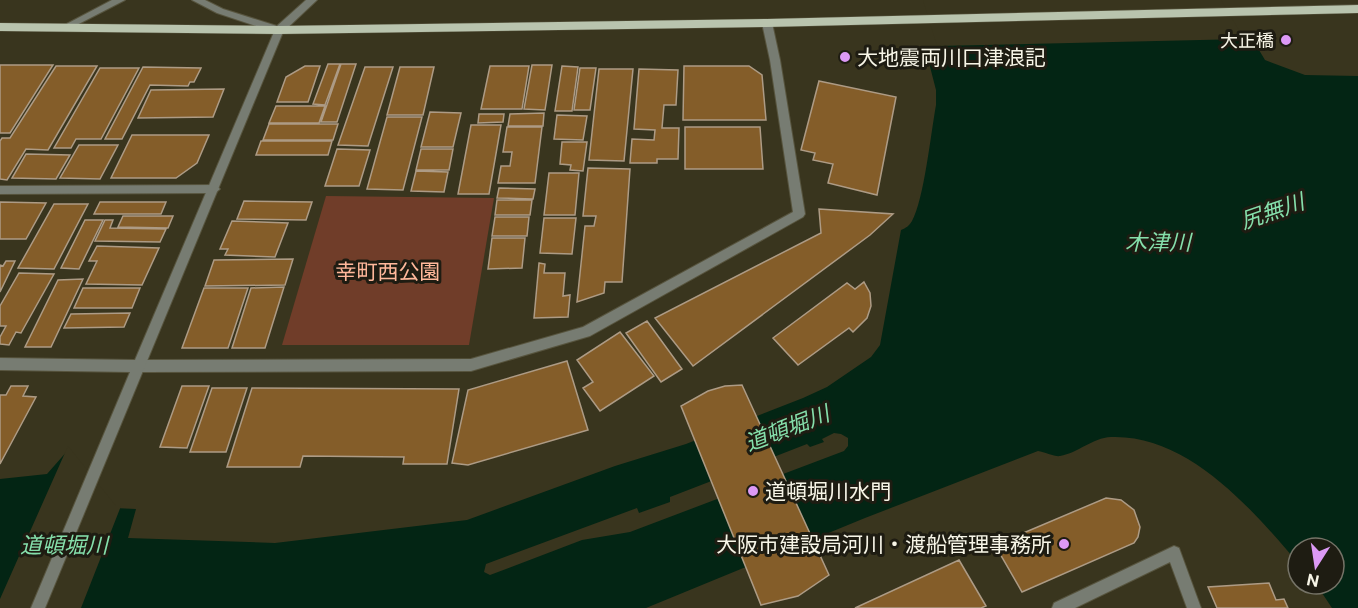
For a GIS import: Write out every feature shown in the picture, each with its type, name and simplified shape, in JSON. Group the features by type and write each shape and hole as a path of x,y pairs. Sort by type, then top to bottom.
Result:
{"main road":[{"path":"0,27 279,30 766,23 1358,9"}],"street":[{"path":"64,28 120,0"},
{"path":"196,0 220,11 279,30"},
{"path":"38,608 215,189 279,30 312,0"},
{"path":"0,364 471,365 586,332 799,214 775,60 766,23"},
{"path":"0,190 215,189"},
{"path":"1059,608 1174,554 1194,608"}],"green space":[{"name":"幸町西公園","path":"326,196 494,198 469,345 282,345"}],"water":[{"name":"木津川","path":"1218,0 1246,45 1259,50 1265,60 1305,75 1358,76 1358,608 1332,608 1324,596 1346,596 1346,536 1286,536 1286,549 1239,499 1217,479 1192,462 1166,448 1139,439 1111,437 1060,456 1038,451 865,518 646,608 0,608 0,479 47,474 69,449 114,508 136,509 128,538 275,543 467,520 615,466 686,444 827,387 871,357 880,345 901,230 912,221 924,182 936,105 936,90 928,59 937,55 938,46","holes":["834,433 848,438 848,446 844,451 630,532 582,540 490,575 484,572 486,564 637,508 639,513 670,502 670,497 807,444 810,447 824,442 822,439"]}],"pier":[{"name":"大正橋","path":"923,0 1221,0 1244,39 937,46"},
{"path":"68,446 116,506 121,506 81,608 0,608 0,599"}],"building":[{"path":"328,64 340,64 325,105 313,104"},
{"path":"341,64 356,64 337,122 321,122"},
{"path":"0,65 53,65 10,133 0,133"},
{"path":"532,65 552,65 545,110 524,109"},
{"path":"56,66 97,66 48,150 26,149 7,180 0,179 0,141 2,138 10,138"},
{"path":"305,66 320,66 308,102 277,102 286,77"},
{"path":"490,66 529,66 522,109 481,109"},
{"path":"562,66 578,67 572,111 555,111"},
{"path":"684,66 749,66 762,75 766,120 683,120"},
{"path":"143,67 201,68 194,82 190,82 188,86 150,85 122,139 105,139"},
{"path":"365,67 393,67 368,146 338,145"},
{"path":"400,67 434,67 423,115 387,115"},
{"path":"100,68 139,68 101,139 76,139 71,148 54,148"},
{"path":"580,68 596,68 590,110 574,110"},
{"path":"599,69 633,69 624,161 589,160"},
{"path":"639,69 678,70 676,105 664,105 662,128 679,128 678,159 657,159 657,163 630,163 632,139 654,140 655,130 634,129"},
{"path":"819,81 896,97 877,195 828,183 833,164 813,160 815,153 801,150"},
{"path":"224,89 213,117 138,118 151,90"},
{"path":"276,106 325,106 319,123 269,123"},
{"path":"430,112 461,113 453,147 421,147"},
{"path":"544,113 543,126 508,126 510,114"},
{"path":"479,114 504,114 503,122 478,123"},
{"path":"557,115 587,116 583,140 554,139"},
{"path":"387,117 422,117 403,190 367,189"},
{"path":"269,124 338,124 333,140 263,140"},
{"path":"471,125 501,125 489,194 458,194"},
{"path":"507,127 542,127 535,183 498,183 501,166 510,166 512,152 503,152"},
{"path":"685,127 760,127 763,169 685,169"},
{"path":"132,135 209,135 197,163 176,178 111,178"},
{"path":"261,141 332,141 328,155 256,155"},
{"path":"562,142 587,142 583,171 570,170 571,165 560,164"},
{"path":"79,145 118,145 100,179 60,178"},
{"path":"337,149 370,150 359,186 325,186"},
{"path":"421,149 453,149 449,170 416,170"},
{"path":"26,154 70,155 56,179 12,178"},
{"path":"588,168 630,169 622,282 605,282 604,293 577,302 585,226 594,226 596,216 583,216"},
{"path":"416,171 448,172 444,192 411,191"},
{"path":"549,173 579,173 575,215 544,215"},
{"path":"499,188 535,189 533,199 497,198"},
{"path":"497,200 532,200 530,215 495,215"},
{"path":"244,201 312,202 306,220 237,219"},
{"path":"0,202 46,203 26,239 0,239"},
{"path":"100,202 166,202 161,214 94,214"},
{"path":"54,204 88,204 54,269 18,268"},
{"path":"819,209 893,214 870,235 693,366 655,318 821,233"},
{"path":"123,216 173,216 168,228 118,227"},
{"path":"495,217 529,217 527,236 492,236"},
{"path":"544,218 576,218 572,254 540,253"},
{"path":"85,220 103,220 79,269 61,268"},
{"path":"105,220 113,220 110,228 166,229 160,242 95,241"},
{"path":"232,221 288,223 275,257 225,255 228,249 220,249"},
{"path":"492,238 525,238 522,268 488,269"},
{"path":"97,246 159,248 142,285 86,284 97,261 89,261"},
{"path":"293,259 285,285 205,286 214,260"},
{"path":"6,261 15,261 0,292 0,265 3,266"},
{"path":"539,263 545,264 544,273 565,273 563,296 570,295 568,317 534,318"},
{"path":"19,273 54,274 21,333 16,332 9,345 0,344 0,337 6,326 0,326 0,306"},
{"path":"83,279 51,347 25,347 58,280"},
{"path":"864,282 870,293 871,306 867,318 853,332 849,328 798,365 773,338 847,283 855,289"},
{"path":"284,287 265,348 232,348 251,288"},
{"path":"83,288 140,288 132,308 74,308"},
{"path":"204,288 248,288 228,348 182,348"},
{"path":"130,313 124,327 64,328 71,314"},
{"path":"647,321 682,369 661,382 626,333"},
{"path":"620,332 654,376 600,411 583,388 593,382 577,360"},
{"path":"567,361 588,430 468,465 452,463 468,390"},
{"name":"道頓堀川水門","path":"742,385 829,575 798,596 761,605 681,406 708,391 725,386"},
{"path":"11,386 28,386 23,396 36,397 0,464 0,395 6,395"},
{"path":"182,386 209,386 187,448 160,447"},
{"path":"212,388 247,388 226,452 190,452"},
{"path":"252,388 459,389 447,464 403,464 404,457 303,456 300,467 227,467"},
{"name":"大阪市建設局河川・渡船管理事務所","path":"1106,498 1121,500 1134,510 1140,527 1134,543 1022,592 995,545"},
{"path":"959,560 986,606 981,608 855,608"},
{"path":"1269,583 1276,600 1284,599 1288,608 1217,608 1208,587"}],"place":[{"name":"大正橋","path":"1286,40"},
{"name":"大地震両川口津浪記","path":"845,57"},
{"name":"道頓堀川水門","path":"753,491"},
{"name":"大阪市建設局河川・渡船管理事務所","path":"1064,544"}],"water label":[{"name":"尻無川","path":"1272,211"},
{"name":"道頓堀川","path":"787,428"},
{"name":"道頓堀川","path":"64,545"}]}
